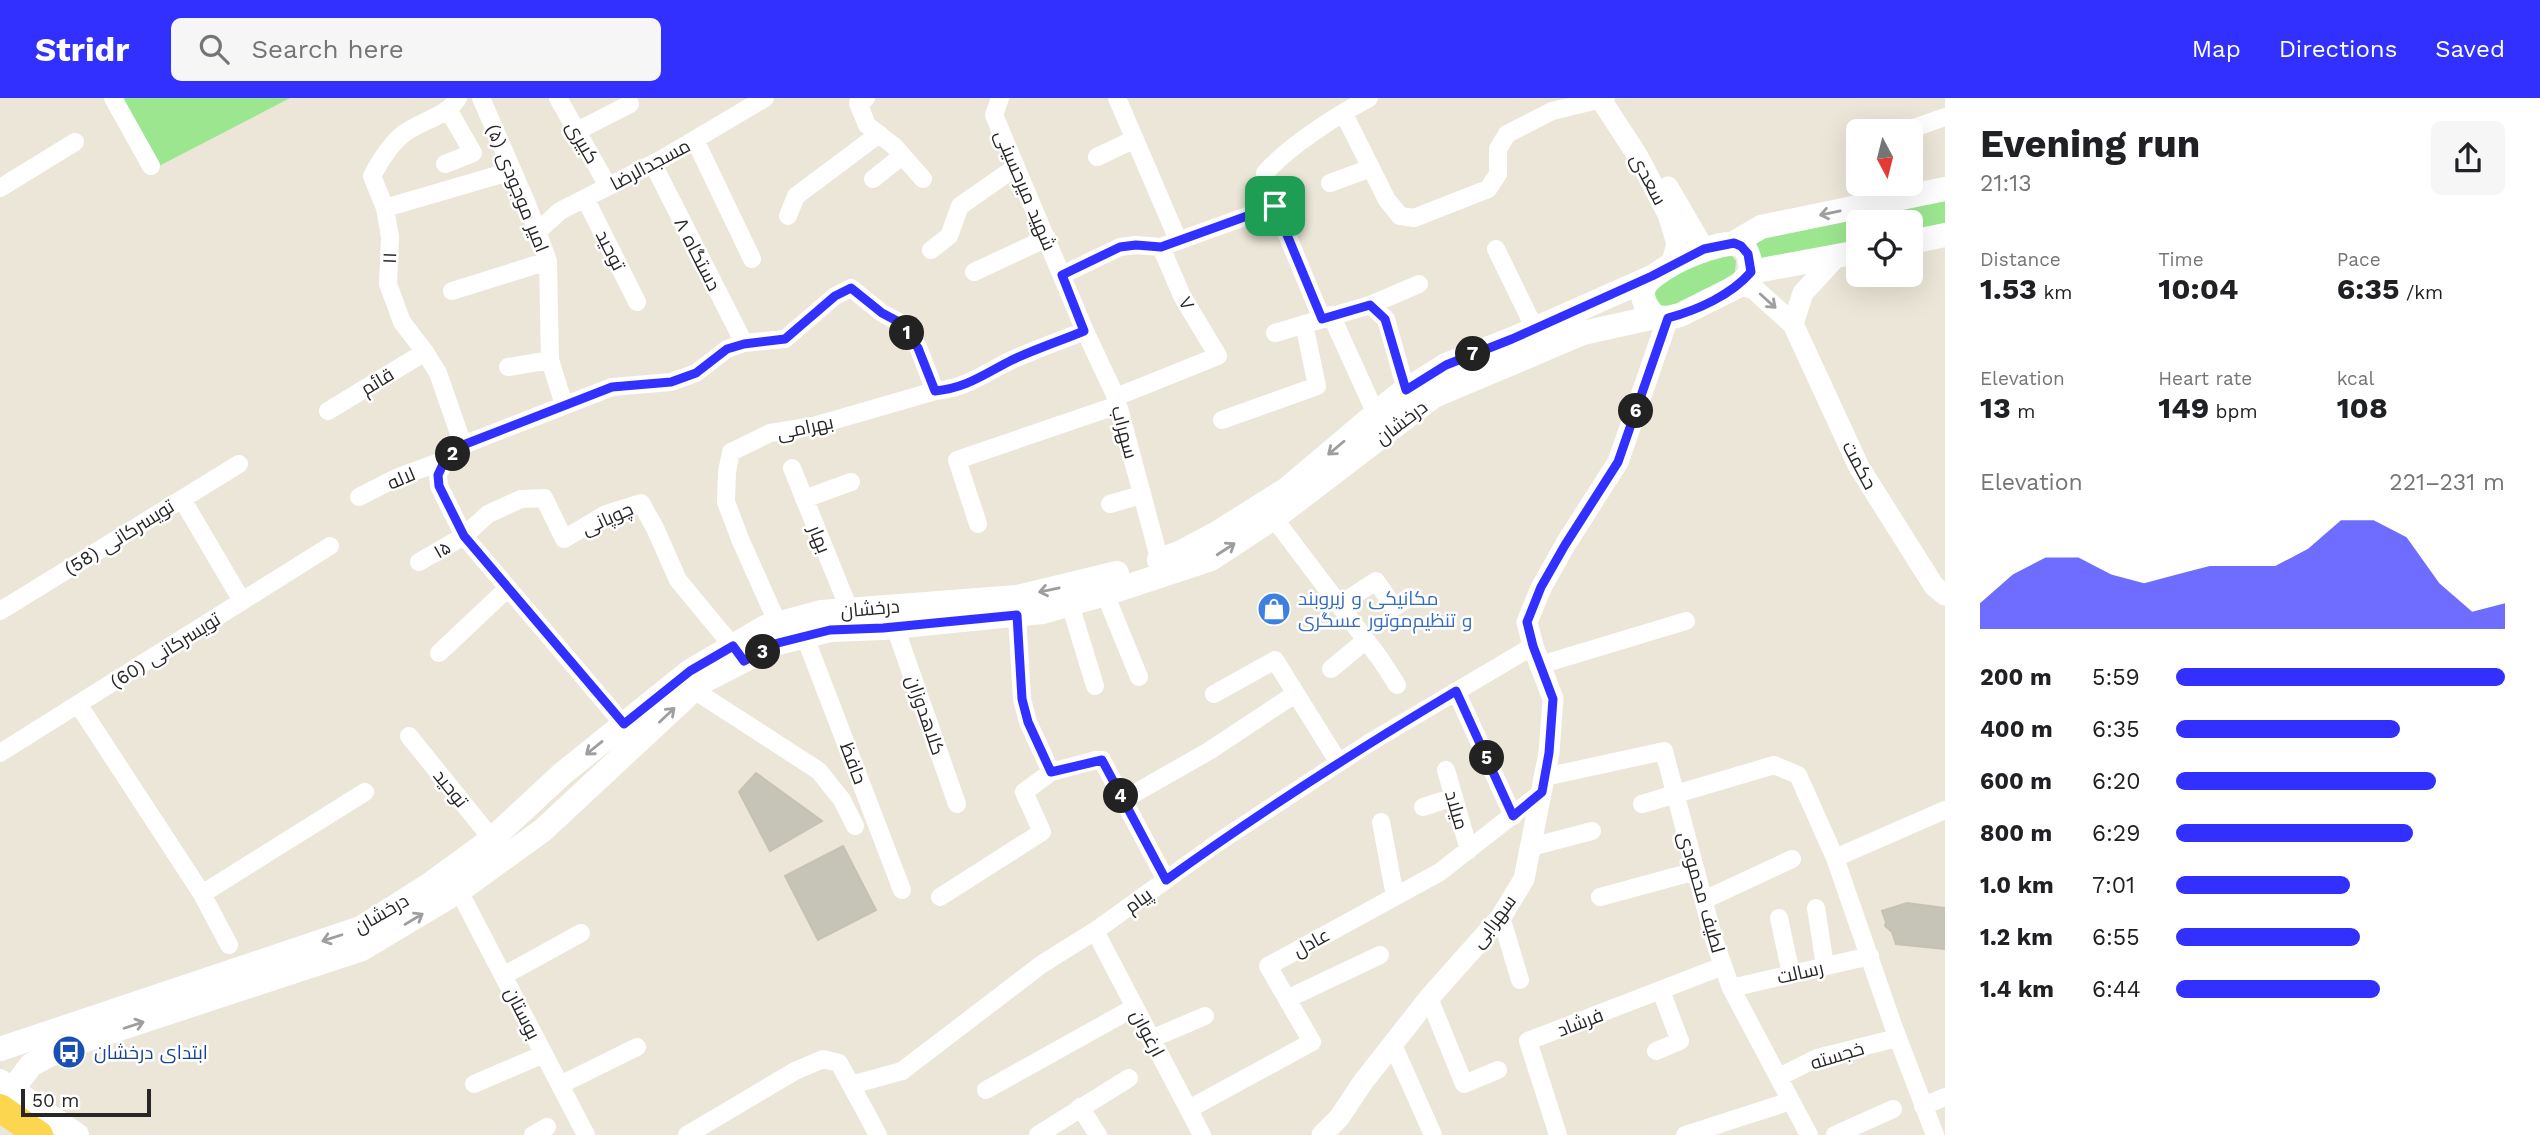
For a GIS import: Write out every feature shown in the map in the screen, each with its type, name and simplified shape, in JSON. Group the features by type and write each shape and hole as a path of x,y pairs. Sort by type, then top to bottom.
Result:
{"highway":[{"path":"4,1093 38,1135"}],"main road":[{"path":"1734,243 1761,228 1945,189"},
{"path":"1923,240 1945,235"},
{"name":"درخشان","path":"4,1093 31,1065 64,1047 362,949 459,891 543,830 690,671 739,653 830,630 895,627 1043,612 1105,594 1161,567 1179,553 1217,533 1287,489 1406,390 1446,365 1535,329 1704,249 1734,243"},
{"path":"1734,243 1748,254 1745,278 1846,254"},
{"path":"1661,271 1645,284 1643,291 1646,306 1662,318"},
{"name":"درخشان","path":"9,1046 361,928 429,885 492,839 562,774 631,733 694,690 739,653 765,627 821,612 1017,597 1211,559 1273,517 1434,396 1583,333 1662,318 1712,301 1745,278"},
{"path":"9,1046 31,1065"},
{"path":"4,1093 77,1135"}],"street":[{"path":"113,98 151,166"},
{"name":"امیر موجودی (۵)","path":"481,98 548,261 550,360 564,405"},
{"name":"کبیری","path":"558,98 608,186"},
{"name":"مسجدالرضا","path":"537,232 560,211 695,141 765,98"},
{"path":"866,98 858,103 867,125 923,179"},
{"name":"شهید میرحسینی","path":"1000,98 994,115 1084,331 1117,401"},
{"name":"۷","path":"1117,98 1135,139 1170,243 1182,296 1218,356"},
{"path":"1369,98 1275,162 1265,173 1265,182 1327,317 1376,414"},
{"path":"1344,114 1387,200 1400,216 1414,218 1488,188 1498,174 1498,149 1507,134 1552,111 1606,98"},
{"name":"سعدی","path":"1606,98 1626,119 1704,249"},
{"name":"سعدی","path":"1606,98 1668,214 1677,244 1661,271"},
{"path":"577,131 630,104"},
{"path":"446,164 473,153 453,105"},
{"name":"۱۱","path":"453,105 402,135 385,153 372,176 385,208 390,237 387,284 402,322 438,373 463,445"},
{"path":"1923,125 1945,117"},
{"path":"788,216 796,196 879,134"},
{"path":"1097,157 1135,139"},
{"path":"695,141 752,259"},
{"path":"0,188 75,142"},
{"path":"873,179 902,156"},
{"name":"۸ دستگاه","path":"653,164 744,344"},
{"path":"931,250 949,236 960,206 1016,167"},
{"path":"1330,183 1371,168"},
{"path":"385,208 512,171"},
{"name":"توحید","path":"585,198 638,302"},
{"path":"1062,275 1120,247 1170,243 1275,206"},
{"path":"974,272 1046,238"},
{"path":"1496,249 1535,329"},
{"path":"1745,278 1793,324 1803,293 1846,256"},
{"path":"452,290 548,261"},
{"path":"1275,333 1370,305 1419,284"},
{"path":"631,733 464,536 439,486 438,475 445,460 463,445 612,387 671,382 696,373 727,349 785,339 835,296 851,288 882,313 899,322 918,348 935,391 954,390 1012,360 1084,331"},
{"path":"1370,305 1385,319 1406,390"},
{"name":"سهرابی","path":"1322,1135 1339,1118 1429,998 1502,917 1524,879 1544,784 1553,699 1527,622 1536,599 1565,545 1618,462 1662,318"},
{"path":"1222,420 1317,386 1304,324"},
{"name":"حکمت","path":"1793,324 1859,467 1934,586 1945,595"},
{"name":"قائم","path":"328,411 425,352"},
{"name":"سهراب","path":"1161,567 1117,401 1218,356"},
{"path":"508,367 550,360"},
{"name":"بهرامی","path":"778,624 726,502 727,472 732,452 770,433 814,426 935,391"},
{"path":"978,524 957,460 1117,401"},
{"name":"لاله","path":"359,498 396,478 445,460"},
{"name":"تویسرکانی (58)","path":"0,611 239,464"},
{"name":"بهار","path":"792,468 849,609"},
{"path":"804,499 851,482"},
{"path":"1110,504 1141,495"},
{"name":"چوپانی","path":"464,536 488,514 521,499 544,498 564,539 606,514 641,503 678,580 739,653"},
{"path":"182,499 242,601"},
{"path":"1273,517 1397,685"},
{"name":"۱۵","path":"419,562 464,536"},
{"name":"تویسرکانی (60)","path":"0,753 330,546"},
{"path":"1339,604 1376,581 1394,607 1410,597"},
{"path":"439,653 508,588"},
{"path":"1105,594 1139,677"},
{"path":"1070,604 1095,686"},
{"path":"1017,615 1022,699 1028,722 1051,772"},
{"name":"پیام","path":"851,1085 902,1071 1042,964 1094,931 1220,841 1456,691 1536,655 1686,621"},
{"name":"کلاهدوزان","path":"895,627 957,804"},
{"name":"حافظ","path":"806,637 902,890"},
{"path":"1331,669 1366,640"},
{"path":"1214,694 1275,660 1339,763"},
{"path":"694,690 819,771 842,800 855,827"},
{"path":"1456,691 1513,816"},
{"path":"1123,800 1209,751 1295,694"},
{"path":"78,705 202,894 229,945"},
{"name":"توحید","path":"409,736 492,839"},
{"name":"لطیف محمودی","path":"1544,784 1664,751 1731,988 1809,1135"},
{"path":"940,897 1042,832 1024,792 1051,772 1102,760 1166,880"},
{"path":"1643,804 1774,765 1798,775 1835,858 1897,1038 1935,1135"},
{"name":"میلاد","path":"1446,770 1469,850"},
{"name":"عادل","path":"1189,1109 1312,1042 1268,966 1440,872 1513,816 1544,784"},
{"path":"202,894 365,792"},
{"path":"1423,807 1454,797"},
{"path":"1835,858 1945,810"},
{"path":"1381,822 1395,896"},
{"path":"1531,847 1592,831"},
{"path":"1704,900 1792,859"},
{"path":"1600,897 1696,871"},
{"name":"بوستان","path":"459,891 586,1135"},
{"path":"1815,908 1825,966"},
{"path":"1502,917 1520,980"},
{"path":"1779,918 1791,974"},
{"name":"ارغوان","path":"1094,931 1202,1135"},
{"path":"503,976 581,933"},
{"path":"1287,999 1380,955"},
{"name":"رسالت","path":"1731,988 1870,956"},
{"name":"فرشاد","path":"1558,1135 1528,1041 1723,966"},
{"path":"1656,1051 1680,1041 1661,991"},
{"path":"1429,998 1464,1084 1498,1070"},
{"path":"986,1090 1135,1007"},
{"path":"1152,1039 1205,1016"},
{"name":"خجسته","path":"1779,1077 1817,1058 1897,1038"},
{"path":"1393,1045 1433,1135"},
{"path":"560,1085 637,1047"},
{"path":"474,1084 544,1054"},
{"path":"687,1135 795,1071 823,1059 839,1063 878,1135"},
{"path":"1038,1135 1129,1078"},
{"path":"1923,1106 1945,1097"},
{"path":"1685,1135 1791,1101"},
{"path":"1080,1107 1098,1135"},
{"path":"1835,1135 1893,1109"}],"green space":[{"path":"123,98 290,98 159,166"},
{"path":"1945,199 1945,226 1923,230 1923,210 1892,210"},
{"path":"1846,220 1846,244 1764,264 1754,242 1772,235"},
{"path":"1729,252 1736,261 1735,272 1710,289 1669,309 1657,306 1651,291 1657,282"}],"building":[{"path":"756,773 822,821 770,851 739,792"},
{"path":"843,846 876,910 818,940 785,876"},
{"path":"1907,903 1945,908 1945,949 1896,944 1892,932 1885,926 1882,911"}],"place":[{"name":"مکانیکی و زیروبند و تنظیم‌موتور عسگری","path":"1274,609"},
{"name":"ابتدای درخشان","path":"69,1052"}],"route":[{"path":"1275,206 1322,319 1370,305 1385,319 1406,390 1446,365 1512,339 1652,276 1704,249 1734,243 1748,254 1751,272 1740,285 1712,301 1668,318 1618,462 1541,587 1527,622 1553,699 1549,753 1542,792 1513,816 1456,691 1368,743 1166,880 1102,760 1051,772 1028,722 1022,699 1017,615 883,628 830,630 778,643 744,661 733,646 690,671 624,724 464,536 439,486 438,475 445,460 463,445 612,387 671,382 696,373 727,349 785,339 835,296 851,288 882,313 899,322 918,348 935,391 954,390 1012,360 1084,331 1062,275 1120,247 1161,247 1275,206"}]}
